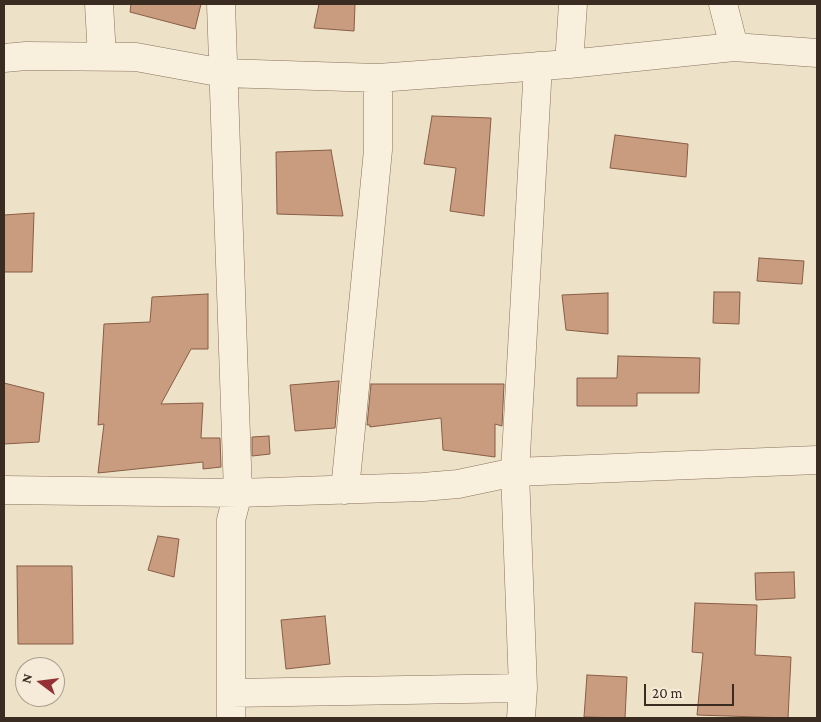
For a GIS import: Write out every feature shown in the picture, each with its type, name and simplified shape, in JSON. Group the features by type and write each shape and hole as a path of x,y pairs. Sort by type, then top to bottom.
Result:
{"street":[{"path":"99,4 102,56"},
{"path":"221,4 238,493 231,520 231,706 523,688"},
{"path":"569,64 573,4"},
{"path":"723,4 734,47"},
{"path":"4,58 136,57 223,73 378,78 569,64 734,47 817,53"},
{"path":"521,718 523,688 516,472 538,66"},
{"path":"345,490 378,150 378,78"},
{"path":"4,490 238,493 345,490 458,484 516,472 817,460"}],"building":[{"path":"131,4 201,4 195,29 130,12"},
{"path":"319,4 355,4 354,31 314,28"},
{"path":"432,116 491,118 484,216 450,211 456,168 424,164"},
{"path":"615,135 688,144 686,177 610,168"},
{"path":"331,150 343,216 277,214 276,152"},
{"path":"34,213 32,272 4,272 4,215"},
{"path":"759,258 804,261 802,284 757,281"},
{"path":"714,292 740,292 739,324 713,323"},
{"path":"608,293 608,334 566,330 562,295"},
{"path":"208,294 208,349 191,349 161,404 203,403 201,438 220,438 221,467 203,469 203,462 98,473 104,424 98,425 104,324 150,322 152,297"},
{"path":"618,356 700,358 699,393 637,393 637,406 577,406 577,378 617,378"},
{"path":"339,381 335,428 295,431 290,385"},
{"path":"4,383 44,393 39,442 4,444"},
{"path":"371,384 504,384 502,426 495,424 495,457 443,450 441,418 370,427 370,425 367,425"},
{"path":"269,436 270,454 252,456 252,437"},
{"path":"158,536 179,539 174,577 148,570"},
{"path":"17,566 72,566 73,644 18,644"},
{"path":"794,572 795,598 756,600 755,573"},
{"path":"695,603 757,605 755,655 791,657 788,718 697,715 703,653 692,652"},
{"path":"325,616 330,664 286,669 281,620"},
{"path":"587,675 627,677 625,718 584,717"}]}
